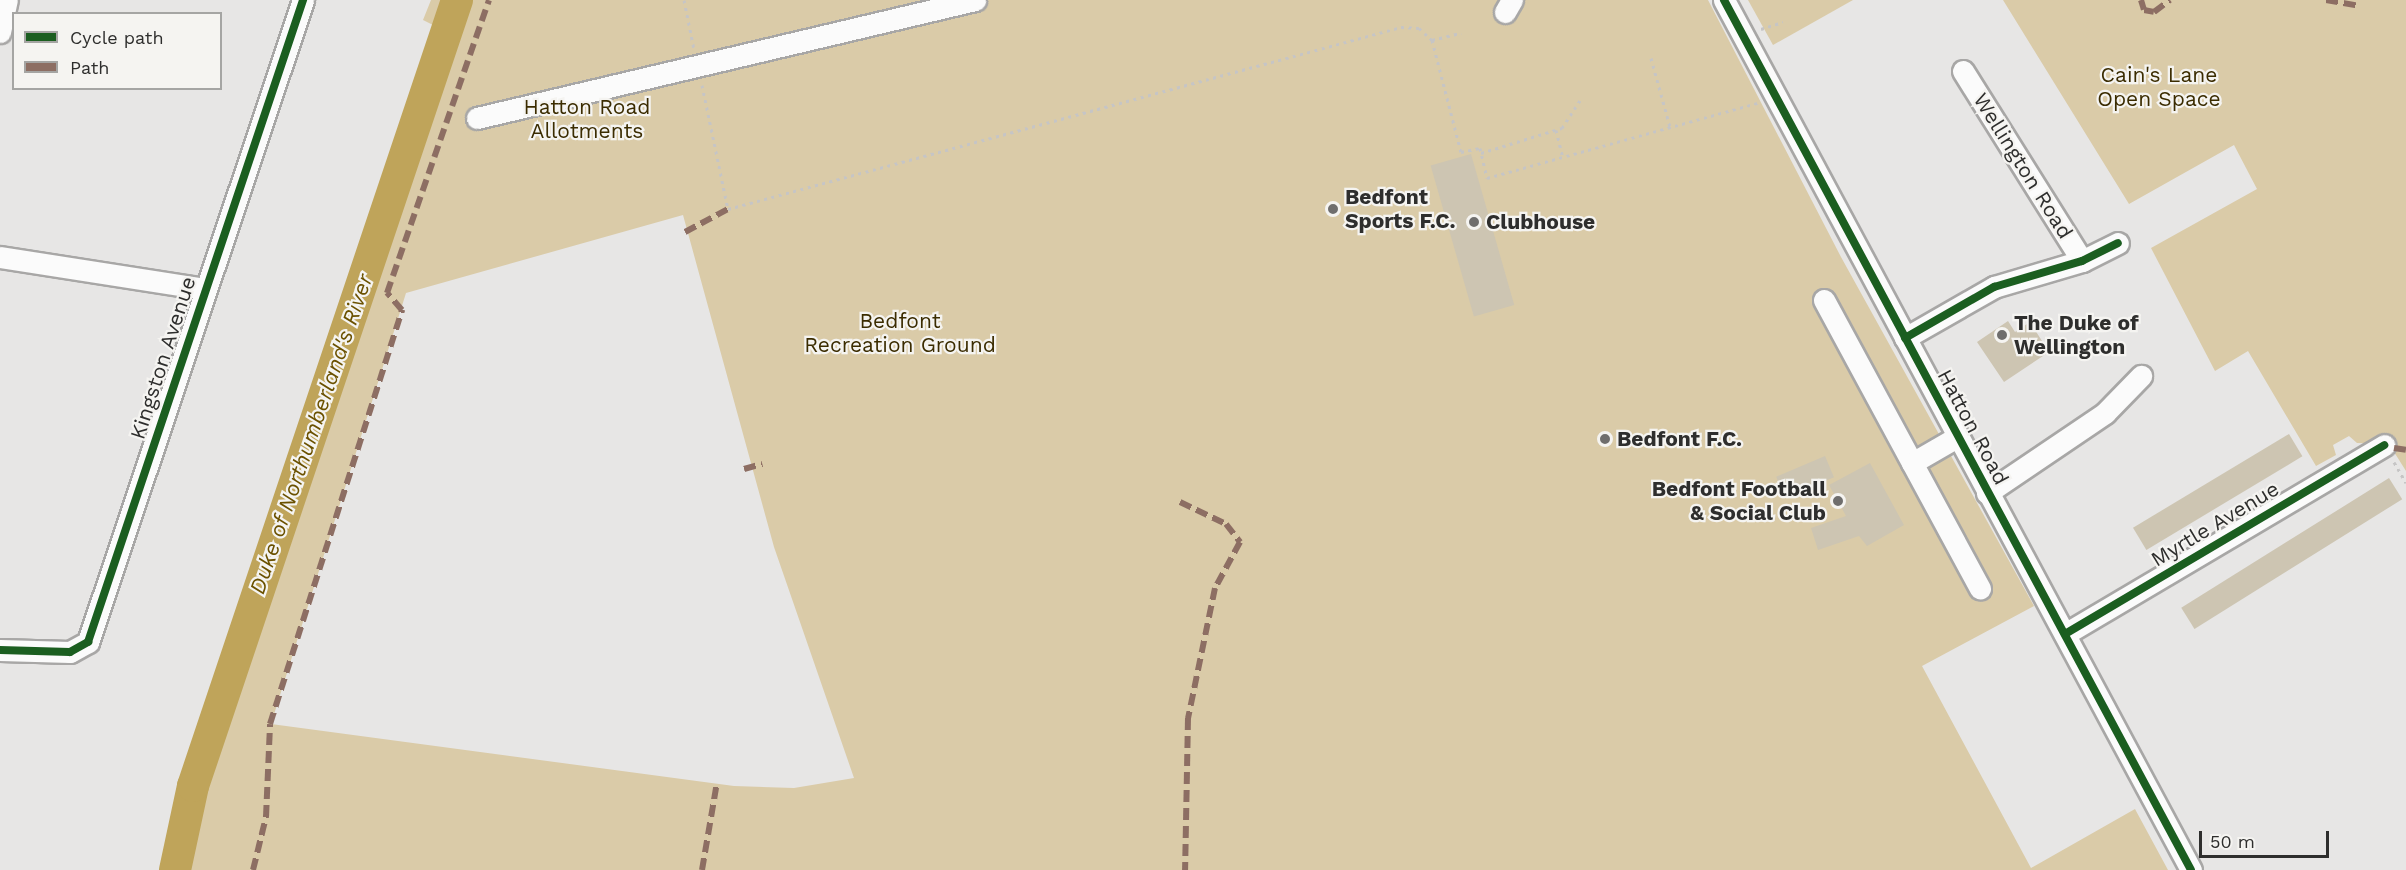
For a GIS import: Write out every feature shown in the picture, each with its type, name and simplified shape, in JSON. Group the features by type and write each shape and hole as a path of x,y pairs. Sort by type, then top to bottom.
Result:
{"street":[{"path":"0,32 7,0"},
{"name":"Kingston Avenue","path":"0,650 70,652 88,642 303,0"},
{"path":"477,118 975,0"},
{"name":"Hatton Road","path":"1724,0 2191,870"},
{"name":"Wellington Road","path":"1963,71 2082,261"},
{"name":"Wellington Road","path":"1905,338 1994,287 2082,261 2118,243"},
{"path":"0,257 204,290"},
{"path":"1824,300 1980,588"},
{"path":"1988,493 2105,413 2141,376"},
{"path":"1912,463 1957,437"},
{"name":"Myrtle Avenue","path":"2065,634 2384,445"}],"path":[{"path":"684,0 728,209 1401,27 1419,28 1432,40 1461,152 1480,148 1486,177 1563,158 1777,97"},
{"path":"1432,40 1461,33"},
{"path":"1651,58 1670,127"},
{"path":"1481,153 1562,128 1580,100"},
{"path":"1556,130 1563,158"},
{"path":"2384,445 2406,483"}],"green space":[{"path":"431,0 448,0 439,28 423,20"},
{"path":"469,0 1708,0 1841,257 2034,606 1922,666 2031,868 2135,809 2168,870 184,870 202,787 303,507","holes":["683,215 774,547 854,778 794,788 734,786 271,724 406,293"]},
{"path":"1748,0 1853,0 1773,45"},
{"name":"Cain's Lane Open Space","path":"2003,0 2406,0 2406,471 2389,444 2357,443 2349,436 2333,445 2336,455 2316,466 2248,351 2215,371 2151,248 2257,189 2234,145 2129,204"}],"building":[{"name":"Clubhouse","path":"1471,154 1514,305 1474,316 1431,166"},
{"path":"2008,321 2015,332 2030,322 2049,352 2004,382 1977,342"},
{"path":"2289,434 2302,456 2146,550 2133,528"},
{"path":"1825,456 1834,477 1785,498 1776,477"},
{"path":"1870,463 1904,525 1867,546 1859,536 1818,550 1811,528 1846,516 1829,485"},
{"path":"2389,478 2402,499 2194,629 2181,608"}],"waterway":[{"name":"Duke of Northumberland's River","path":"175,870 193,786 457,0"}],"marked path":[{"path":"253,870 266,817 270,724 402,310 387,293 489,0"},
{"path":"2141,0 2144,10 2154,12 2170,0"},
{"path":"2326,0 2359,6"},
{"path":"685,232 728,209"},
{"path":"2394,448 2406,450"},
{"path":"744,469 762,464"},
{"path":"1180,502 1226,524 1240,542 1215,588 1188,718 1185,870"},
{"path":"702,870 717,782"}],"cycle path":[{"path":"0,650 70,652 88,642 303,0"},
{"path":"1724,0 2191,870"},
{"path":"1905,338 1994,287 2082,261 2118,243"},
{"path":"2065,634 2384,445"}],"place":[{"name":"Bedfont Sports F.C.","path":"1333,209"},
{"name":"Clubhouse","path":"1474,222"},
{"name":"The Duke of Wellington","path":"2002,335"},
{"name":"Bedfont F.C.","path":"1605,439"},
{"name":"Bedfont Football & Social Club","path":"1838,501"}],"park label":[{"name":"Hatton Road Allotments","path":"587,119"},
{"name":"Bedfont Recreation Ground","path":"900,333"}]}
